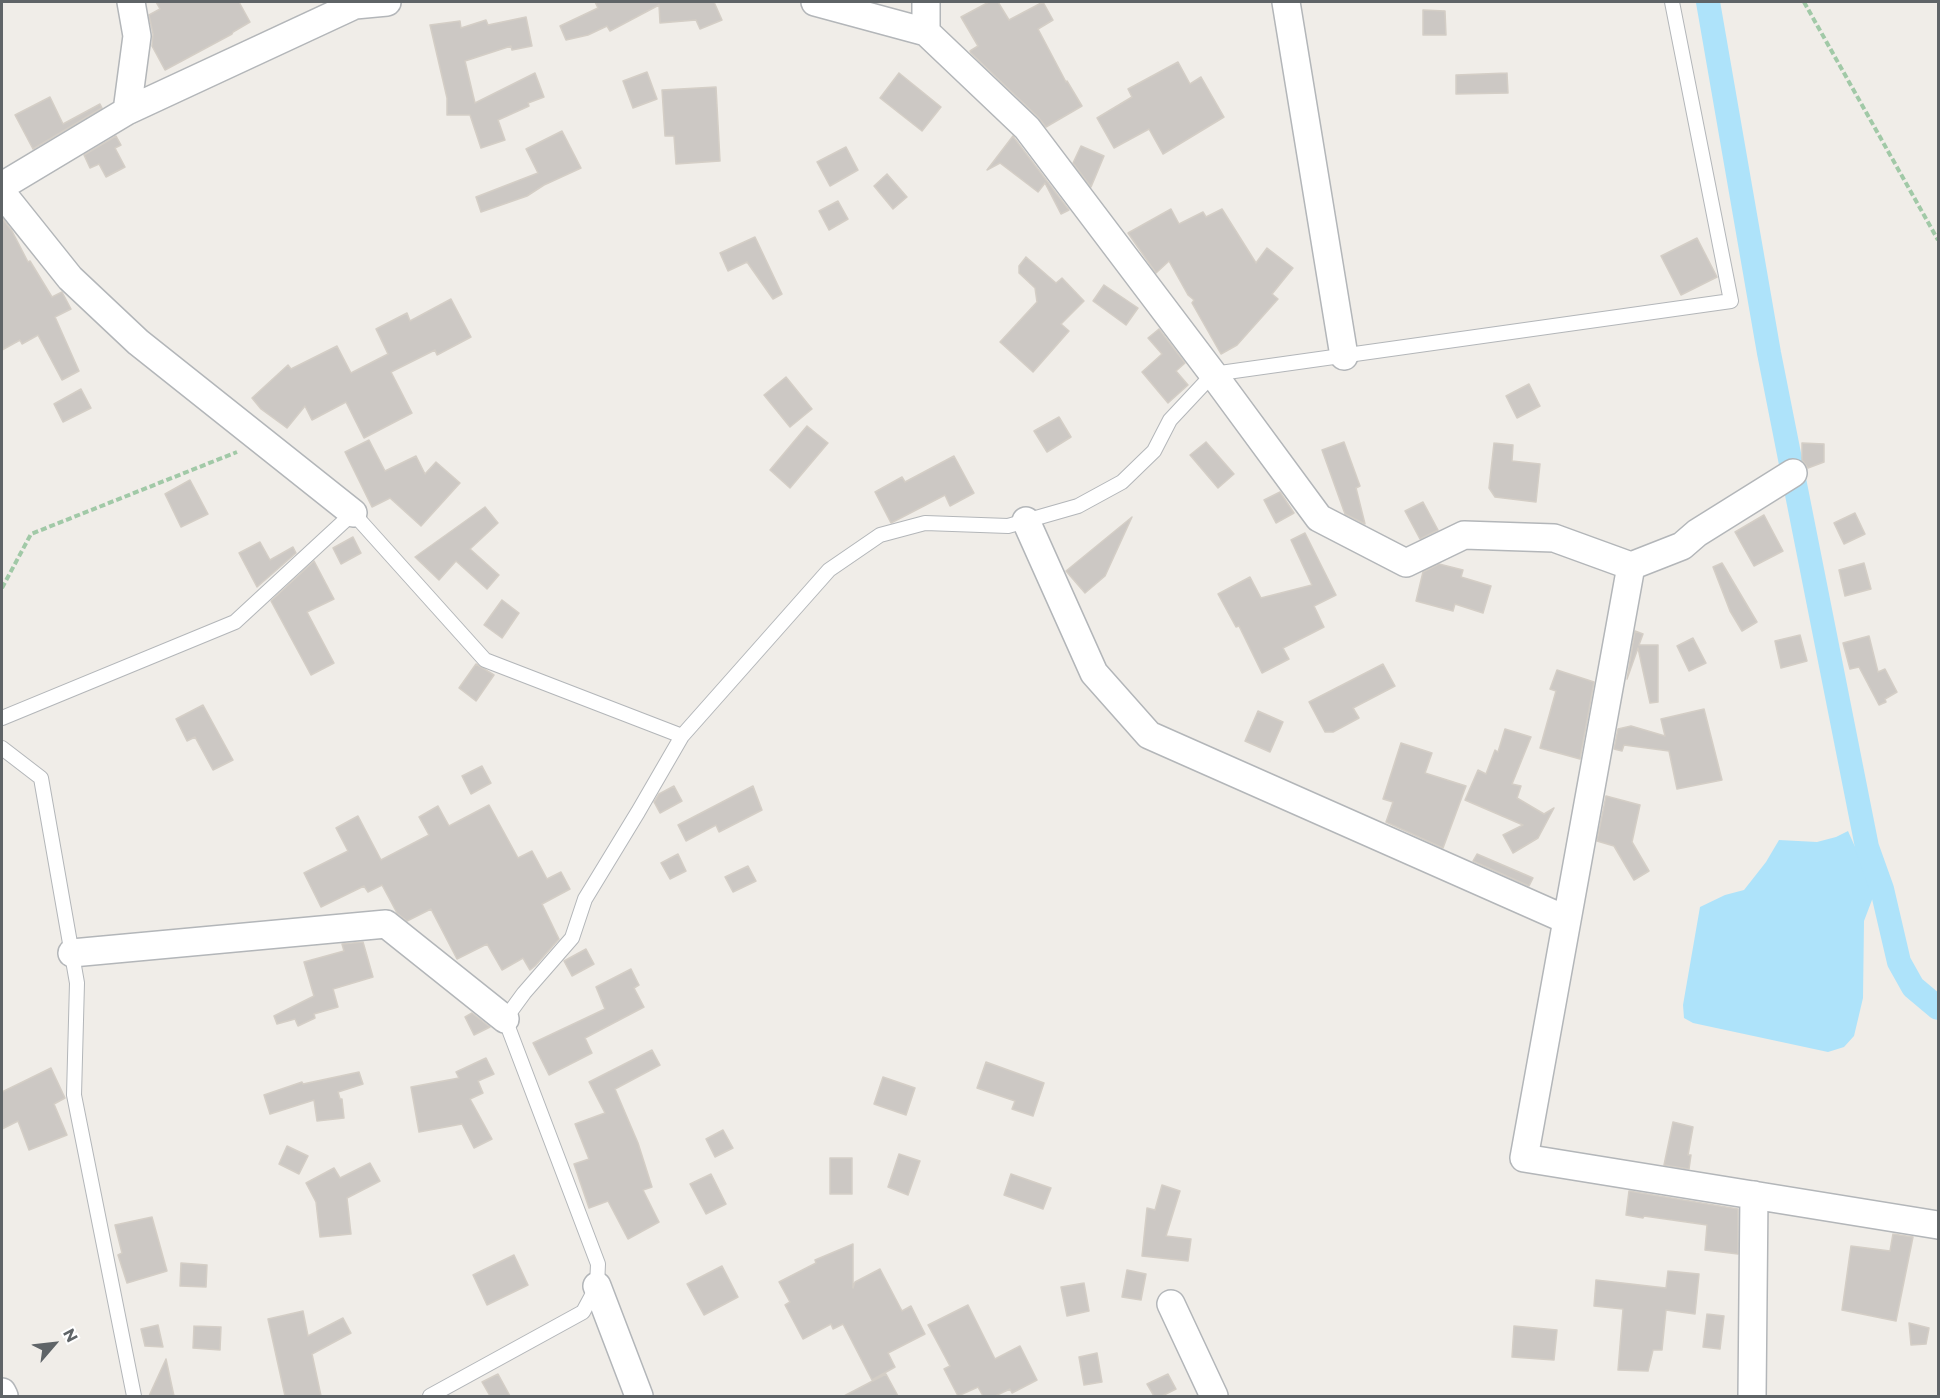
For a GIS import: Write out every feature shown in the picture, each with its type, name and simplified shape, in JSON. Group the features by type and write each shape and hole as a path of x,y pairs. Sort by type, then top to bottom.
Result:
{"street":[{"path":"127,111 137,36 131,2"},
{"path":"2,186 127,111 355,5 387,2"},
{"path":"815,2 926,32 1027,128 1319,518 1406,563 1464,535 1554,538 1631,566 1682,546 1697,533 1793,473"},
{"path":"926,2 926,32"},
{"path":"1286,2 1344,356"},
{"path":"2,193 70,278 138,342 353,513"},
{"path":"1026,521 1094,673 1149,735 1567,920"},
{"path":"1631,566 1524,1158 1938,1225"},
{"path":"72,953 386,924 505,1019"},
{"path":"1752,1396 1754,1195"},
{"path":"597,1286 639,1396"},
{"path":"1171,1304 1214,1396"},
{"path":"2,1392 4,1396"}],"lane":[{"path":"430,1396 583,1312 597,1286 598,1264 505,1019 524,993 572,938 585,899 682,735 829,570 880,536 925,523 1008,526 1078,507 1122,482 1154,451 1170,420 1213,374 1731,302 1672,2"},
{"path":"2,718 235,622 353,513 485,660 682,735"},
{"path":"2,748 41,778 77,983 74,1095 134,1396"}],"path":[{"path":"1804,2 1938,240"},
{"path":"2,588 31,534 263,441"}],"water":[{"path":"1848,831 1875,892 1864,921 1863,998 1854,1036 1844,1047 1828,1052 1693,1023 1684,1018 1683,1005 1700,907 1725,895 1744,890 1766,862 1779,840 1817,842"}],"building":[{"path":"156,2 239,2 250,22 165,70 152,46 153,34 149,15 160,9"},
{"path":"595,2 714,2 722,20 700,29 696,20 660,23 659,5 610,31 607,26 588,35 566,40 560,26 598,8"},
{"path":"989,2 998,2 1009,20 1043,2 1053,20 1038,29 1066,82 1082,106 1046,127 971,53 970,51 978,46 961,17"},
{"path":"1423,10 1445,11 1446,35 1423,35"},
{"path":"526,17 532,46 512,50 511,46 465,61 475,103 535,73 544,97 498,120 505,140 481,148 470,115 447,115 447,98 430,25 460,21 461,28 486,20 488,25"},
{"path":"1178,62 1190,84 1201,77 1224,117 1163,154 1149,129 1114,148 1097,118 1132,97 1128,89"},
{"path":"647,72 657,99 633,108 623,81"},
{"path":"899,73 941,107 922,131 880,98"},
{"path":"1507,73 1508,93 1456,94 1456,75"},
{"path":"716,87 720,161 676,164 674,136 665,136 662,90"},
{"path":"50,97 63,124 100,104 102,108 33,149 15,115"},
{"path":"562,131 581,168 544,185 527,196 481,212 476,197 538,173 526,149"},
{"path":"116,136 121,145 115,148 125,167 106,177 99,164 90,168 84,155"},
{"path":"1013,136 1069,210 1061,214 1045,183 1038,192 1000,163 987,170"},
{"path":"1081,146 1104,156 1091,187 1073,163"},
{"path":"846,147 858,170 830,186 817,162"},
{"path":"887,174 907,197 893,209 874,186"},
{"path":"838,201 848,219 829,230 819,211"},
{"path":"1171,209 1179,224 1203,212 1206,217 1222,209 1256,263 1267,248 1293,268 1272,294 1278,299 1237,345 1221,354 1192,303 1194,300 1188,295 1169,261 1156,273 1128,233"},
{"path":"2,218 52,297 62,292 71,309 55,317 79,371 62,380 38,335 22,344 20,340 2,350"},
{"path":"755,237 782,294 773,299 747,262 728,271 720,253"},
{"path":"1697,238 1717,277 1681,295 1661,256"},
{"path":"1026,257 1056,283 1062,278 1084,301 1061,324 1069,331 1033,372 1000,342 1037,302 1035,288 1019,273 1019,266"},
{"path":"1104,285 1138,308 1126,325 1093,301"},
{"path":"451,299 471,337 437,355 435,350 391,372 412,413 364,438 346,402 312,420 305,406 287,428 261,409 252,398 288,365 291,369 337,346 351,373 388,354 376,329 407,313 410,321"},
{"path":"1159,329 1185,363 1176,371 1188,385 1168,403 1142,372 1162,354 1148,338"},
{"path":"786,377 812,409 790,427 764,395"},
{"path":"1529,384 1540,406 1517,418 1506,396"},
{"path":"81,389 91,408 63,422 54,404"},
{"path":"1059,417 1071,437 1047,452 1034,431"},
{"path":"807,426 828,443 790,488 770,470"},
{"path":"369,440 385,471 416,456 425,474 436,462 460,483 421,526 390,498 372,507 345,452"},
{"path":"1206,442 1234,474 1218,488 1190,455"},
{"path":"1344,442 1360,486 1356,488 1365,524 1345,514 1322,450"},
{"path":"1494,443 1513,445 1512,461 1540,464 1536,502 1495,497 1489,488"},
{"path":"1802,443 1824,444 1824,462 1808,468 1802,460"},
{"path":"954,456 974,493 950,506 945,495 891,523 875,492 902,477 905,482"},
{"path":"190,480 208,514 181,527 165,494"},
{"path":"1280,492 1294,513 1276,523 1264,500"},
{"path":"1423,502 1438,530 1420,539 1405,511"},
{"path":"485,507 498,523 470,549 499,575 487,589 456,561 439,580 415,557"},
{"path":"1855,513 1865,534 1844,544 1834,523"},
{"path":"1764,515 1783,551 1754,566 1735,532"},
{"path":"1132,517 1105,576 1085,593 1066,571"},
{"path":"1305,533 1336,595 1314,606 1324,627 1283,648 1289,659 1262,673 1239,626 1236,627 1218,594 1250,577 1261,598 1312,585 1291,540"},
{"path":"353,537 361,553 341,564 333,548"},
{"path":"260,542 270,560 293,547 296,553 257,587 239,553"},
{"path":"314,561 334,599 307,612 334,663 311,675 271,601"},
{"path":"1722,563 1757,622 1742,631 1730,611 1713,567"},
{"path":"1864,563 1871,589 1845,596 1839,570"},
{"path":"1439,564 1463,570 1461,577 1491,586 1483,613 1455,604 1453,611 1416,601 1423,572"},
{"path":"502,600 519,613 502,638 484,625"},
{"path":"1635,631 1643,634 1639,645 1658,645 1658,702 1650,703 1638,648 1627,679"},
{"path":"1800,635 1807,661 1781,668 1775,641"},
{"path":"1869,636 1878,672 1885,669 1897,692 1879,705 1859,667 1850,669 1843,643"},
{"path":"1693,638 1706,663 1689,671 1677,646"},
{"path":"476,664 494,675 476,701 459,688"},
{"path":"1383,664 1395,686 1353,708 1359,718 1333,732 1325,732 1309,702"},
{"path":"1557,670 1594,682 1580,759 1540,748 1556,691 1550,689"},
{"path":"203,705 233,760 213,770 195,737 187,741 176,719"},
{"path":"1704,709 1722,780 1677,789 1669,751 1624,745 1622,751 1614,749 1618,729 1631,726 1665,736 1661,719"},
{"path":"1258,711 1283,722 1270,752 1245,741"},
{"path":"1505,729 1531,737 1512,784 1521,786 1517,798 1544,814 1554,808 1538,838 1513,853 1503,835 1523,825 1465,800 1478,770 1486,774 1495,750 1498,752"},
{"path":"1401,743 1432,753 1425,773 1466,786 1443,848 1386,822 1393,802 1383,799"},
{"path":"482,766 491,783 471,794 462,776"},
{"path":"674,786 682,801 660,813 654,802 659,794"},
{"path":"753,786 762,810 719,832 716,825 686,841 678,825"},
{"path":"1606,796 1640,805 1632,842 1649,871 1634,880 1614,846 1597,841"},
{"path":"489,805 518,858 532,851 547,879 561,872 570,889 542,904 559,939 530,970 523,958 502,970 487,944 457,959 431,909 407,921 397,913 382,885 368,892 364,886 321,907 304,873 348,851 336,828 358,816 381,860 429,835 419,817 438,806 449,826"},
{"path":"678,854 686,871 670,879 661,863"},
{"path":"1477,854 1533,878 1529,886 1473,861"},
{"path":"748,866 756,881 733,892 725,877"},
{"path":"363,942 373,977 333,989 338,1007 314,1014 315,1018 298,1026 295,1019 277,1024 274,1016 314,996 304,962 344,951 342,944"},
{"path":"586,949 594,964 572,976 564,961"},
{"path":"631,969 639,985 634,988 644,1007 585,1038 592,1053 549,1075 533,1043 605,1009 596,987"},
{"path":"472,1013 490,1027 474,1035 465,1017"},
{"path":"652,1050 660,1065 615,1089 638,1143 652,1187 643,1190 659,1222 628,1239 608,1201 589,1208 574,1164 589,1159 575,1124 605,1113 589,1082"},
{"path":"486,1058 494,1074 478,1081 483,1093 470,1099 492,1139 474,1148 462,1124 419,1132 411,1087 459,1078 456,1072"},
{"path":"986,1062 1044,1083 1033,1116 1012,1109 1015,1101 977,1088"},
{"path":"51,1068 65,1098 54,1104 67,1135 29,1150 18,1121 2,1129 2,1092"},
{"path":"359,1072 363,1084 338,1092 342,1099 344,1118 317,1121 314,1100 270,1114 264,1095 302,1082 303,1084"},
{"path":"883,1077 915,1088 906,1115 874,1104"},
{"path":"1673,1122 1693,1127 1688,1155 1691,1155 1689,1169 1664,1165"},
{"path":"723,1130 733,1148 715,1157 706,1139"},
{"path":"287,1146 308,1156 299,1174 279,1164"},
{"path":"899,1154 920,1161 908,1195 888,1187"},
{"path":"830,1158 852,1158 852,1194 830,1194"},
{"path":"370,1163 380,1181 347,1198 351,1234 320,1237 316,1202 306,1183 334,1168 340,1178"},
{"path":"711,1174 726,1204 706,1214 690,1184"},
{"path":"1011,1174 1051,1188 1043,1209 1004,1195"},
{"path":"1162,1185 1180,1191 1166,1236 1191,1239 1188,1261 1142,1256 1147,1208 1155,1210"},
{"path":"1629,1191 1738,1209 1738,1254 1705,1250 1707,1225 1626,1215"},
{"path":"152,1217 167,1271 127,1283 118,1255 122,1253 115,1225"},
{"path":"1893,1234 1913,1237 1896,1321 1842,1310 1851,1246 1890,1251"},
{"path":"853,1244 853,1288 855,1282 880,1269 902,1311 911,1306 925,1334 888,1353 895,1367 872,1380 843,1324 833,1329 831,1324 803,1339 785,1305 790,1302 779,1282 816,1263 815,1260"},
{"path":"514,1255 528,1285 487,1305 473,1275"},
{"path":"181,1263 207,1265 206,1287 180,1286"},
{"path":"722,1266 738,1297 704,1315 687,1284"},
{"path":"1127,1270 1146,1274 1141,1300 1122,1297"},
{"path":"1668,1271 1699,1274 1695,1314 1666,1310 1662,1350 1653,1350 1648,1371 1618,1370 1623,1309 1594,1306 1596,1280 1666,1288"},
{"path":"1084,1283 1089,1311 1067,1316 1061,1287"},
{"path":"968,1305 995,1359 1020,1346 1037,1380 1012,1393 1010,1389 995,1396 983,1396 978,1387 958,1396 944,1369 950,1366 928,1325"},
{"path":"303,1311 308,1336 343,1318 351,1333 312,1354 321,1396 285,1396 268,1319"},
{"path":"1707,1314 1724,1316 1720,1349 1703,1347"},
{"path":"1909,1323 1929,1328 1926,1344 1911,1345"},
{"path":"158,1325 163,1347 145,1346 141,1329"},
{"path":"194,1326 221,1327 220,1350 193,1348"},
{"path":"1514,1326 1557,1330 1554,1360 1512,1357"},
{"path":"1097,1353 1102,1382 1084,1385 1079,1357"},
{"path":"166,1359 174,1396 149,1396"},
{"path":"498,1374 510,1396 490,1396 482,1382"},
{"path":"886,1374 898,1396 844,1396"},
{"path":"1168,1374 1176,1389 1162,1396 1154,1396 1147,1384"}],"waterway":[{"path":"1708,2 1769,353 1867,847 1882,889 1899,962 1913,987 1938,1008"}]}
